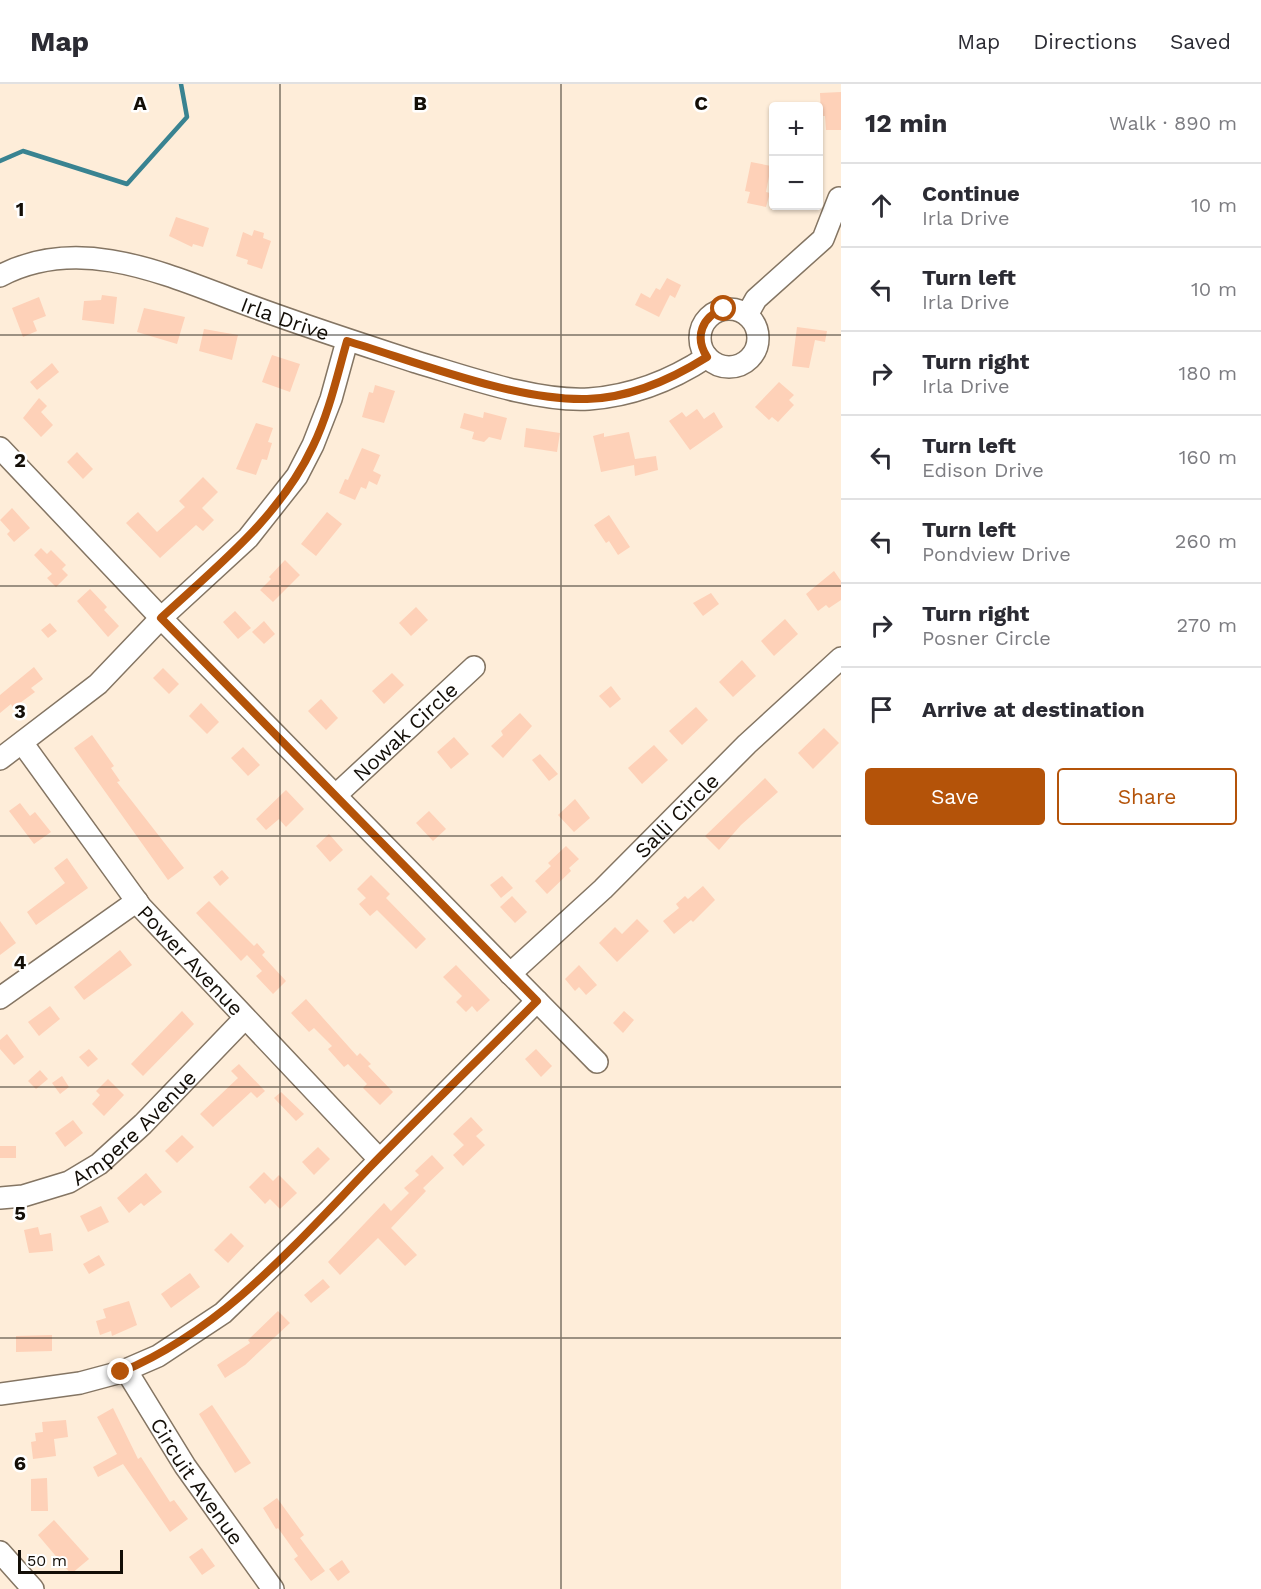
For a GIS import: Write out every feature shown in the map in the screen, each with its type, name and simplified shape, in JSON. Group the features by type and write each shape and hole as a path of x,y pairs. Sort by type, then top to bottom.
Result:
{"street":[{"path":"747,315 756,299 823,239 839,198"},
{"name":"Irla Drive","path":"0,276 15,268 44,260 79,258 124,262 175,278 347,341 488,384 587,399 619,395 657,384 707,357"},
{"path":"724,309 747,315 758,335 758,343 751,357 733,367 719,365 707,357 700,343 705,321 724,309"},
{"path":"0,759 23,744 98,684 161,618 248,538 297,476 313,445 331,399 347,341"},
{"path":"0,448 161,618 597,1062"},
{"name":"Salli Circle","path":"510,974 603,889 739,752 841,658"},
{"name":"Nowak Circle","path":"336,795 474,667"},
{"name":"Power Avenue","path":"23,744 136,901 379,1159"},
{"path":"0,998 136,901"},
{"path":"0,1394 80,1383 126,1370 165,1353 223,1313 537,1001"},
{"name":"Ampere Avenue","path":"0,1198 23,1196 69,1182 99,1164 143,1124 245,1018"},
{"name":"Circuit Avenue","path":"126,1370 185,1466 273,1589"},
{"path":"0,1552 33,1589"}],"building":[{"path":"841,92 841,130 826,130 820,93"},
{"path":"751,162 769,166 766,192 769,193 769,196 766,207 747,203 750,192 745,191"},
{"path":"176,217 209,228 203,247 193,244 192,247 169,236"},
{"path":"254,230 264,233 263,238 271,241 262,269 247,264 248,260 236,256 243,232 252,236"},
{"path":"667,278 681,285 675,298 670,295 659,317 635,305 641,293 650,298 656,288 660,290"},
{"path":"102,295 117,297 114,324 82,320 84,301 101,300"},
{"path":"39,297 46,316 33,321 37,331 23,337 12,308"},
{"path":"144,308 185,317 177,344 137,332"},
{"path":"797,327 827,331 825,342 815,340 809,368 792,366"},
{"path":"204,329 238,335 232,360 199,351"},
{"path":"272,355 300,364 290,392 262,382"},
{"path":"52,363 59,372 37,390 30,382"},
{"path":"779,382 794,395 789,400 794,405 778,422 772,417 769,420 755,407"},
{"path":"375,385 395,391 384,423 362,417 369,392 373,393"},
{"path":"39,398 47,406 41,412 53,425 41,437 23,418"},
{"path":"697,409 704,419 714,412 723,427 690,450 669,421 682,412 686,417"},
{"path":"484,412 507,418 501,440 489,437 484,442 472,439 474,432 460,428 464,413 483,418"},
{"path":"256,423 273,428 268,442 272,443 267,460 262,459 256,475 236,469"},
{"path":"526,428 560,433 557,452 524,447"},
{"path":"629,432 635,459 656,456 658,470 635,476 634,465 601,472 593,436 604,433 604,437"},
{"path":"362,448 380,455 373,471 381,475 377,485 369,481 366,489 361,487 355,500 339,493 345,479 348,480"},
{"path":"77,452 93,469 83,479 67,462"},
{"path":"203,477 218,492 202,508 214,520 203,531 196,525 160,558 126,523 138,512 157,532 185,507 179,501"},
{"path":"12,508 30,528 14,542 7,534 10,531 0,520"},
{"path":"327,512 342,524 316,556 301,544"},
{"path":"609,515 630,547 618,555 609,541 606,543 594,525"},
{"path":"41,548 47,554 51,550 66,565 62,569 68,575 56,587 47,578 52,574 34,555"},
{"path":"285,560 300,575 273,602 260,590"},
{"path":"834,571 841,581 841,600 829,608 826,605 818,611 806,594"},
{"path":"90,589 107,607 104,610 119,626 108,637 77,601"},
{"path":"711,593 719,604 703,616 693,603"},
{"path":"416,607 428,620 411,636 399,623"},
{"path":"235,611 251,628 238,639 223,622"},
{"path":"785,619 798,634 774,656 761,641"},
{"path":"264,621 275,634 264,644 252,632"},
{"path":"50,623 57,631 48,638 41,630"},
{"path":"742,660 756,676 733,697 719,682"},
{"path":"34,667 43,679 31,688 35,692 13,708 11,704 0,713 0,695"},
{"path":"163,668 179,684 169,694 153,678"},
{"path":"392,673 404,685 384,704 372,691"},
{"path":"611,686 621,699 610,708 599,696"},
{"path":"321,699 338,718 326,730 308,711"},
{"path":"201,703 219,722 207,734 189,716"},
{"path":"696,707 708,720 682,745 669,731"},
{"path":"520,713 532,726 503,758 491,746 503,735 501,731"},
{"path":"824,728 839,743 813,769 798,753"},
{"path":"92,735 114,766 111,768 120,781 117,782 184,868 168,880 74,748"},
{"path":"454,737 469,754 451,769 437,752"},
{"path":"654,745 668,760 642,784 628,768"},
{"path":"243,747 260,765 248,776 231,758"},
{"path":"540,754 558,774 549,781 532,760"},
{"path":"765,778 778,792 741,825 719,850 705,836"},
{"path":"286,790 304,809 286,827 279,819 266,830 256,819"},
{"path":"575,799 590,818 574,832 558,815"},
{"path":"20,803 30,816 35,812 51,832 34,844 9,811"},
{"path":"429,811 446,829 433,841 416,823"},
{"path":"329,834 343,850 330,862 316,846"},
{"path":"566,846 579,859 569,868 571,871 547,894 535,881 551,866 548,863"},
{"path":"67,858 88,888 36,925 27,912 65,883 54,868"},
{"path":"222,870 229,878 220,886 213,877"},
{"path":"371,875 390,894 386,898 426,939 416,949 377,910 370,916 359,904 366,898 357,889"},
{"path":"502,876 513,888 501,898 490,885"},
{"path":"703,886 715,900 693,922 691,920 674,934 663,921 679,908 676,904 685,896 688,899"},
{"path":"512,896 527,912 515,923 500,907"},
{"path":"209,901 254,946 257,943 265,952 262,955 286,981 273,994 256,976 262,971 247,955 241,961 196,913"},
{"path":"637,919 649,931 617,962 599,943 615,927 622,934"},
{"path":"0,921 16,943 0,955"},
{"path":"120,950 132,965 84,1000 74,987"},
{"path":"456,965 490,1000 477,1012 472,1006 466,1012 456,1002 462,996 443,977"},
{"path":"579,965 597,985 586,995 579,987 575,991 565,979"},
{"path":"306,999 357,1056 360,1053 371,1064 368,1066 393,1092 380,1105 363,1088 367,1084 348,1064 344,1067 328,1049 332,1046 314,1028 309,1032 291,1013"},
{"path":"50,1006 60,1019 39,1036 28,1022"},
{"path":"182,1011 194,1024 143,1076 131,1064"},
{"path":"624,1011 634,1020 623,1033 613,1023"},
{"path":"7,1034 24,1057 14,1065 0,1049 0,1040"},
{"path":"89,1049 98,1059 88,1067 79,1057"},
{"path":"536,1049 552,1066 541,1077 525,1059"},
{"path":"239,1064 265,1091 257,1098 251,1092 213,1127 200,1114 238,1078 231,1071"},
{"path":"40,1070 48,1079 36,1089 28,1081"},
{"path":"62,1076 69,1087 60,1094 52,1083"},
{"path":"108,1079 124,1095 104,1116 92,1104 100,1095 96,1091"},
{"path":"281,1092 304,1114 296,1121 274,1098"},
{"path":"471,1117 483,1130 476,1136 485,1145 463,1166 453,1155 464,1145 453,1134"},
{"path":"73,1120 83,1133 65,1147 55,1133"},
{"path":"182,1135 194,1147 177,1163 165,1151"},
{"path":"0,1146 16,1146 16,1158 0,1158"},
{"path":"318,1147 330,1159 314,1175 302,1162"},
{"path":"432,1155 444,1168 423,1188 426,1191 391,1228 417,1255 405,1266 378,1238 340,1275 328,1262 384,1203 391,1211 409,1193 404,1188 419,1175 415,1171"},
{"path":"264,1172 273,1181 279,1175 297,1193 280,1209 270,1199 265,1204 249,1187"},
{"path":"146,1173 162,1192 144,1206 141,1203 129,1213 117,1198"},
{"path":"101,1206 109,1222 88,1232 80,1216"},
{"path":"38,1227 40,1235 51,1233 53,1251 29,1253 24,1230"},
{"path":"231,1233 244,1246 228,1263 214,1250"},
{"path":"99,1255 105,1265 89,1274 83,1264"},
{"path":"190,1273 200,1287 171,1308 161,1294"},
{"path":"323,1279 330,1287 311,1303 304,1295"},
{"path":"129,1301 137,1325 112,1336 111,1331 100,1335 96,1321 106,1318 103,1309"},
{"path":"278,1311 290,1323 245,1365 225,1378 217,1365 250,1343 248,1340"},
{"path":"52,1335 52,1351 16,1352 16,1336"},
{"path":"212,1405 251,1463 235,1473 199,1414"},
{"path":"113,1408 138,1459 141,1457 170,1502 174,1500 188,1519 170,1532 123,1464 98,1477 93,1467 117,1454 97,1417"},
{"path":"66,1420 68,1437 54,1439 56,1456 33,1459 31,1442 36,1441 35,1433 43,1432 42,1422"},
{"path":"47,1478 48,1511 31,1511 31,1479"},
{"path":"277,1498 304,1535 300,1538 325,1571 311,1581 294,1559 298,1556 278,1528 276,1529 263,1508"},
{"path":"54,1520 89,1559 71,1574 38,1535"},
{"path":"202,1548 215,1566 202,1575 189,1557"},
{"path":"342,1560 350,1572 338,1581 329,1569"}],"waterway":[{"path":"0,161 23,151 127,184 187,117 181,84"}],"route":[{"path":"121,1372 171,1349 223,1313 330,1210 537,1001 161,618 248,538 297,476 313,445 331,399 347,341 488,384 544,395 587,399 619,395 657,384 707,357 700,343 702,328 711,315 724,309"}]}
